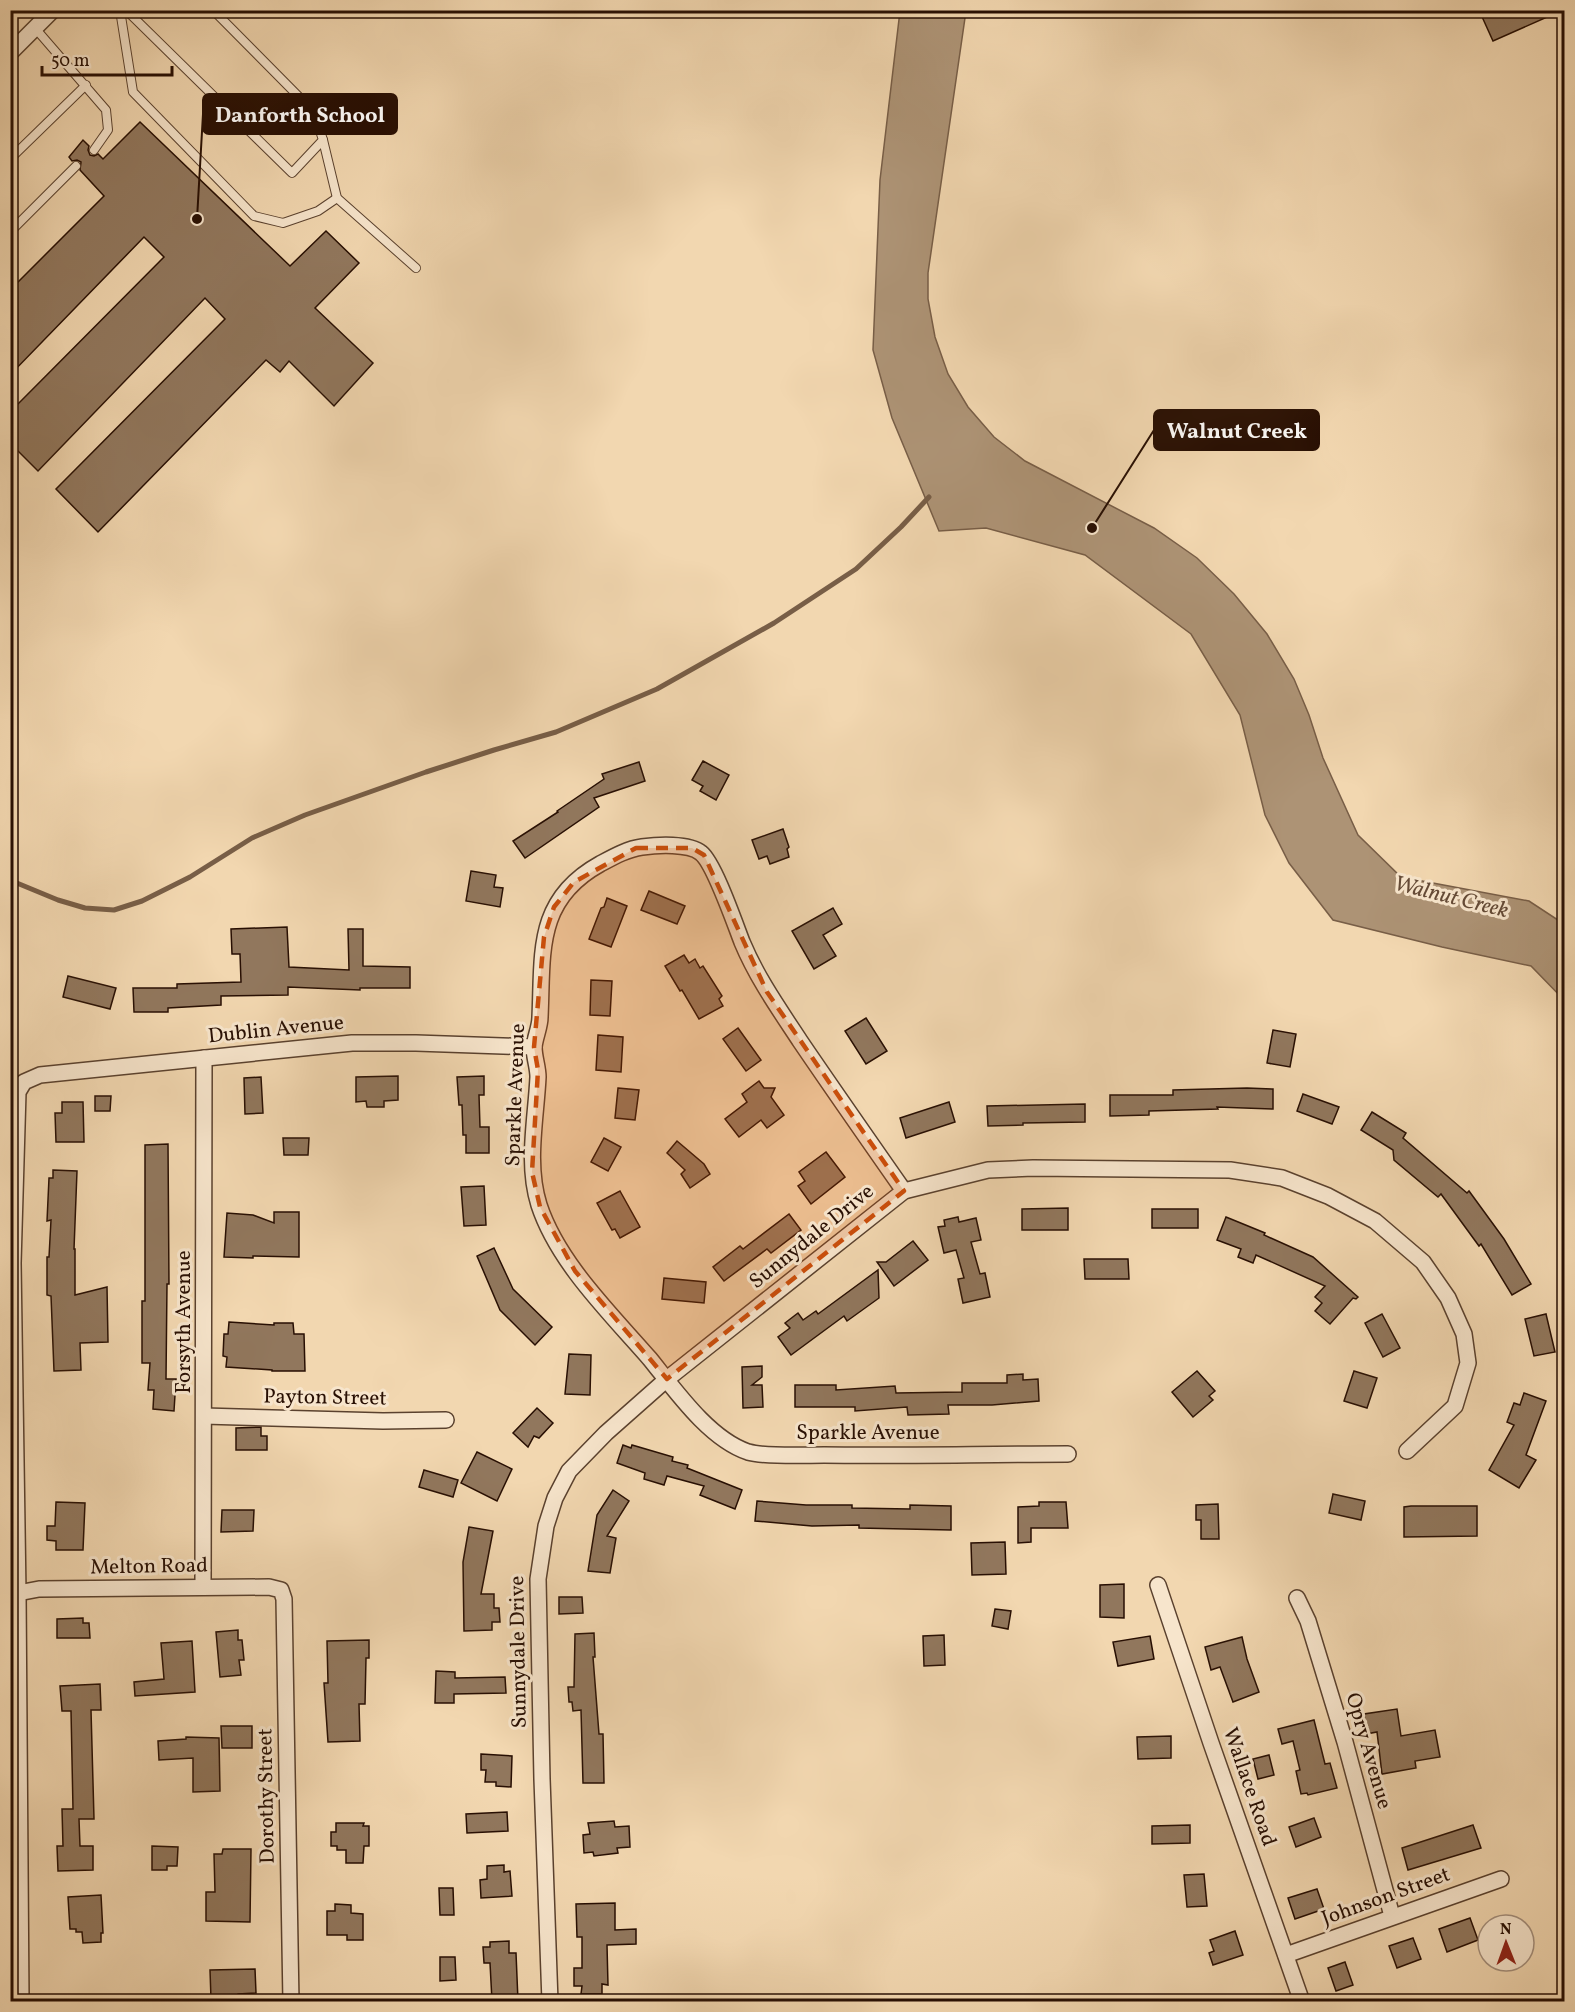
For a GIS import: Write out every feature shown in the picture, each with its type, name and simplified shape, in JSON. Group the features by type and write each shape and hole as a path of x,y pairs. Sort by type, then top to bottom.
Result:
{"street":[{"path":"10,53 53,10"},
{"name":"Sparkle Avenue","path":"904,1191 767,992 704,855 692,848 660,846 636,848 614,856 592,868 574,882 554,907 544,937 540,976 540,1022 534,1047 538,1070 532,1172 540,1207 575,1271 667,1380 711,1428 733,1446 752,1454 1068,1454"},
{"name":"Dublin Avenue","path":"12,1263 18,1092 24,1082 40,1075 352,1043 534,1047"},
{"name":"Forsyth Avenue","path":"203,1587 204,1058"},
{"name":"Sunnydale Drive","path":"550,2001 538,1588 541,1552 555,1498 569,1472 606,1434 667,1380 904,1191 988,1170 1033,1168 1230,1170 1282,1178 1328,1196 1375,1221 1424,1262 1448,1298 1464,1334 1468,1363 1455,1406 1407,1451"},
{"path":"12,1263 18,1593 14,1767 21,2001"},
{"name":"Payton Street","path":"204,1416 383,1421 446,1419"},
{"name":"Wallace Road","path":"1158,1585 1302,2001"},
{"name":"Melton Road","path":"18,1593 39,1589 203,1587 270,1587 280,1590"},
{"name":"Dorothy Street","path":"280,1590 284,1599 291,2001"},
{"name":"Opry Avenue","path":"1297,1598 1308,1621 1342,1731 1392,1916"},
{"name":"Johnson Street","path":"1286,1955 1501,1879"}],"lane":[{"path":"120,10 133,92 254,216 283,223 318,211 337,198"},
{"path":"126,10 292,173 323,140"},
{"path":"213,10 314,112 337,198 416,268"},
{"path":"35,28 106,110 108,130 94,150"},
{"path":"10,159 86,85"},
{"path":"10,232 76,166"}],"highlighted area":[{"path":"636,848 692,848 704,855 767,992 904,1191 667,1379 575,1271 540,1207 532,1172 538,1070 534,1047 544,937 554,907 574,882"}],"water":[{"path":"900,11 966,11 928,273 928,299 935,337 948,374 968,407 994,437 1025,461 1154,528 1197,558 1234,594 1267,634 1294,679 1323,758 1358,835 1401,877 1529,901 1564,924 1564,1000 1531,966 1333,920 1289,863 1265,815 1240,715 1191,634 1085,555 986,528 939,531 892,418 873,350 880,180"}],"building":[{"path":"1479,10 1563,10 1493,41"},
{"path":"140,122 290,266 326,231 359,263 315,308 373,363 334,406 289,361 280,372 266,360 98,532 56,489 225,319 205,298 38,471 10,443 10,412 164,257 144,237 10,375 10,290 104,196 80,170 81,162 72,161 69,157 83,140 89,146 90,155 98,154 103,159"},
{"path":"703,761 729,775 716,800 700,791 703,786 692,780"},
{"path":"639,762 645,781 594,798 599,807 525,858 513,841 604,779 602,774"},
{"path":"783,829 789,847 787,849 789,857 770,864 767,856 759,859 752,840"},
{"path":"471,871 496,875 494,887 503,888 500,907 466,901"},
{"path":"649,891 685,906 677,924 641,910"},
{"path":"607,898 627,906 611,947 589,939"},
{"path":"833,908 842,924 823,935 836,956 814,969 792,931"},
{"path":"287,927 289,967 349,970 348,929 363,929 363,966 410,967 410,988 360,988 360,990 288,987 288,995 221,996 221,1005 168,1008 168,1012 134,1012 133,988 177,988 177,984 241,982 240,954 232,954 231,929"},
{"path":"684,955 689,963 695,959 700,968 703,966 722,996 719,999 723,1006 699,1019 665,966"},
{"path":"68,976 116,988 110,1009 63,997"},
{"path":"591,980 612,981 610,1016 590,1015"},
{"path":"866,1018 887,1051 866,1064 845,1031"},
{"path":"738,1028 761,1060 746,1071 723,1039"},
{"path":"1273,1030 1296,1034 1290,1067 1267,1063"},
{"path":"598,1035 623,1037 621,1072 596,1070"},
{"path":"398,1076 398,1100 384,1101 384,1107 367,1107 366,1101 356,1102 356,1077"},
{"path":"484,1076 484,1095 479,1095 480,1127 489,1127 489,1153 466,1153 466,1135 463,1135 462,1105 459,1105 457,1077"},
{"path":"261,1077 263,1113 245,1114 244,1078"},
{"path":"759,1081 764,1088 775,1088 771,1097 784,1115 767,1128 761,1120 739,1137 725,1119 747,1102 742,1094"},
{"path":"618,1088 639,1090 635,1120 615,1118"},
{"path":"1273,1089 1273,1109 1217,1107 1218,1109 1149,1111 1149,1115 1110,1116 1110,1095 1173,1095 1173,1090"},
{"path":"1303,1094 1339,1107 1332,1124 1297,1111"},
{"path":"95,1096 111,1096 110,1111 95,1111"},
{"path":"62,1102 83,1102 84,1142 56,1142 55,1113 62,1113"},
{"path":"949,1102 955,1122 906,1138 900,1118"},
{"path":"1085,1104 1085,1122 988,1126 987,1106"},
{"path":"1372,1112 1406,1133 1403,1138 1467,1193 1469,1191 1504,1239 1531,1284 1512,1295 1481,1244 1479,1246 1441,1194 1438,1197 1394,1160 1393,1150 1361,1130"},
{"path":"283,1138 309,1138 308,1155 284,1155"},
{"path":"604,1138 621,1147 608,1171 591,1162"},
{"path":"677,1141 704,1164 710,1174 690,1188 681,1174 685,1170 667,1153"},
{"path":"168,1144 169,1284 167,1284 166,1379 176,1379 174,1411 153,1409 154,1390 148,1390 150,1363 142,1363 142,1301 145,1301 145,1145"},
{"path":"826,1152 845,1177 811,1204 798,1186 805,1181 799,1172"},
{"path":"53,1170 77,1171 75,1295 107,1287 108,1342 80,1343 81,1370 54,1371 51,1296 47,1295 47,1257 49,1257 51,1220 47,1221 49,1178 53,1178"},
{"path":"484,1186 486,1225 464,1226 461,1187"},
{"path":"620,1191 640,1227 620,1238 615,1229 612,1230 597,1203"},
{"path":"1068,1208 1068,1230 1022,1230 1022,1209"},
{"path":"1152,1209 1198,1209 1198,1228 1152,1228"},
{"path":"274,1212 299,1212 299,1257 224,1257 227,1213 253,1215 274,1223"},
{"path":"789,1214 801,1230 771,1253 767,1249 724,1281 713,1267 740,1246 743,1249"},
{"path":"958,1217 959,1222 976,1218 981,1240 971,1242 980,1274 985,1273 990,1297 963,1303 958,1279 964,1278 956,1250 944,1253 938,1227 945,1226 944,1220"},
{"path":"1226,1217 1313,1257 1358,1297 1353,1298 1330,1324 1315,1311 1322,1303 1315,1297 1325,1286 1256,1255 1253,1263 1238,1257 1241,1249 1217,1240"},
{"path":"913,1241 928,1260 894,1286 877,1262 886,1262"},
{"path":"494,1248 513,1289 552,1327 535,1345 500,1310 477,1256"},
{"path":"1084,1259 1128,1259 1129,1279 1085,1279"},
{"path":"878,1270 879,1298 847,1321 844,1316 791,1355 778,1337 790,1328 785,1323 798,1313 803,1320 816,1311 818,1314"},
{"path":"664,1278 706,1282 704,1303 662,1299"},
{"path":"1382,1314 1400,1348 1383,1357 1365,1323"},
{"path":"1546,1314 1555,1352 1534,1356 1525,1319"},
{"path":"229,1322 274,1325 274,1323 293,1323 294,1334 304,1334 305,1371 226,1367 227,1357 223,1356 224,1334 228,1334"},
{"path":"569,1354 591,1355 590,1395 565,1394"},
{"path":"762,1366 762,1377 752,1385 762,1385 763,1407 743,1408 742,1367"},
{"path":"1197,1371 1215,1391 1209,1396 1213,1400 1193,1417 1172,1392"},
{"path":"1354,1371 1377,1378 1367,1408 1344,1401"},
{"path":"1023,1374 1023,1380 1038,1379 1039,1401 992,1405 948,1405 949,1414 908,1415 907,1407 855,1411 855,1407 795,1407 795,1385 836,1385 836,1390 895,1386 896,1393 962,1392 962,1383 1007,1383 1007,1375"},
{"path":"1524,1393 1546,1401 1526,1455 1536,1460 1519,1488 1489,1470 1514,1425 1507,1422 1514,1403 1520,1405"},
{"path":"537,1408 553,1423 539,1438 534,1436 528,1447 513,1433"},
{"path":"261,1427 261,1436 267,1436 267,1450 236,1450 236,1428"},
{"path":"623,1445 631,1448 632,1445 673,1457 672,1461 688,1465 687,1468 742,1490 735,1509 700,1495 704,1486 667,1476 664,1485 644,1479 645,1473 617,1463"},
{"path":"477,1452 512,1469 497,1501 461,1483"},
{"path":"424,1470 458,1480 453,1497 419,1487"},
{"path":"613,1490 629,1501 607,1536 616,1538 610,1573 588,1571 597,1515"},
{"path":"1333,1494 1365,1501 1361,1520 1329,1513"},
{"path":"757,1501 806,1505 852,1505 852,1508 910,1509 910,1505 951,1506 951,1530 859,1528 859,1525 812,1526 755,1521"},
{"path":"56,1502 85,1503 83,1550 56,1550 56,1541 47,1540 47,1526 55,1526"},
{"path":"1039,1502 1066,1502 1068,1528 1031,1528 1031,1542 1018,1543 1018,1507 1039,1506"},
{"path":"1218,1504 1219,1539 1201,1539 1201,1520 1196,1520 1196,1505"},
{"path":"1477,1506 1477,1536 1404,1537 1404,1507"},
{"path":"222,1510 254,1510 253,1531 221,1532"},
{"path":"469,1527 493,1531 481,1594 494,1594 494,1608 499,1608 500,1622 492,1622 492,1630 464,1631 463,1562"},
{"path":"1005,1542 1006,1574 972,1575 971,1543"},
{"path":"1124,1584 1124,1618 1100,1617 1100,1585"},
{"path":"559,1597 582,1597 583,1613 559,1614"},
{"path":"995,1609 1011,1611 1008,1629 992,1626"},
{"path":"83,1618 83,1623 89,1623 90,1638 57,1638 57,1619"},
{"path":"238,1630 238,1640 242,1640 244,1660 239,1660 241,1675 220,1677 216,1632"},
{"path":"594,1633 595,1657 593,1657 599,1734 603,1734 604,1783 583,1783 581,1710 573,1711 572,1702 569,1702 568,1687 574,1687 575,1634"},
{"path":"944,1635 945,1665 924,1666 923,1636"},
{"path":"1150,1636 1154,1659 1118,1666 1113,1642"},
{"path":"1242,1637 1259,1692 1233,1702 1220,1667 1211,1670 1205,1647"},
{"path":"369,1640 369,1658 366,1658 365,1704 359,1704 360,1741 328,1742 324,1683 328,1683 327,1641"},
{"path":"192,1641 195,1692 135,1696 134,1682 164,1679 161,1643"},
{"path":"436,1671 455,1672 455,1678 505,1677 506,1693 454,1694 454,1703 435,1703"},
{"path":"100,1684 101,1710 91,1710 94,1819 79,1819 80,1846 93,1846 93,1870 58,1871 57,1846 63,1846 62,1809 73,1809 71,1711 62,1711 60,1686"},
{"path":"1397,1709 1401,1736 1435,1730 1440,1757 1415,1761 1416,1768 1382,1774 1377,1732 1366,1734 1364,1714"},
{"path":"1314,1720 1325,1764 1330,1763 1337,1788 1308,1795 1307,1793 1301,1794 1296,1771 1300,1770 1293,1741 1282,1744 1278,1729"},
{"path":"221,1726 252,1726 252,1748 222,1748"},
{"path":"1171,1736 1171,1758 1138,1759 1137,1737"},
{"path":"186,1737 219,1738 220,1791 193,1792 193,1758 159,1760 158,1741 186,1739"},
{"path":"481,1754 512,1756 511,1787 496,1786 496,1782 485,1782 486,1770 481,1770"},
{"path":"1269,1755 1274,1775 1258,1779 1253,1759"},
{"path":"507,1812 508,1831 467,1833 466,1814"},
{"path":"1314,1818 1321,1837 1296,1847 1289,1827"},
{"path":"614,1821 615,1827 629,1826 630,1847 617,1848 618,1853 594,1856 593,1852 584,1853 583,1835 590,1834 588,1823"},
{"path":"336,1823 364,1823 363,1826 369,1826 369,1846 364,1846 363,1863 346,1863 346,1850 337,1850 337,1846 331,1846 331,1832 336,1832"},
{"path":"1190,1825 1190,1843 1152,1844 1152,1826"},
{"path":"1473,1825 1481,1848 1408,1870 1402,1848"},
{"path":"152,1846 178,1847 177,1866 167,1866 167,1870 152,1870"},
{"path":"223,1849 251,1849 250,1922 206,1921 206,1892 215,1892 214,1854 222,1854"},
{"path":"504,1865 504,1872 510,1871 512,1896 481,1898 480,1880 487,1879 487,1866"},
{"path":"1204,1874 1207,1906 1187,1907 1184,1875"},
{"path":"439,1888 453,1888 454,1915 440,1915"},
{"path":"1317,1889 1324,1909 1295,1919 1288,1898"},
{"path":"101,1895 103,1933 101,1933 101,1942 83,1943 82,1932 70,1929 68,1897"},
{"path":"615,1903 615,1930 636,1929 636,1944 607,1945 608,1985 602,1984 602,1994 581,1994 582,1986 574,1986 574,1968 582,1968 582,1937 577,1937 576,1904"},
{"path":"335,1904 351,1905 351,1913 363,1914 363,1940 347,1940 347,1935 327,1935 327,1911 335,1911"},
{"path":"1470,1918 1476,1941 1447,1952 1439,1929"},
{"path":"1235,1931 1243,1955 1213,1965 1209,1953 1214,1951 1210,1940"},
{"path":"1413,1938 1421,1959 1397,1968 1389,1946"},
{"path":"509,1941 509,1953 516,1953 518,2001 492,2001 490,1963 484,1963 483,1947 490,1947 490,1942"},
{"path":"440,1957 455,1957 456,1980 440,1981"},
{"path":"1345,1962 1353,1985 1336,1991 1328,1968"},
{"path":"255,1969 256,1993 238,1994 235,1999 211,1999 210,1970"}],"waterway":[{"path":"12,881 58,900 85,908 114,910 142,901 190,877 252,838 305,815 426,772 556,732 657,689 774,623 856,569 929,497"}],"place":[{"name":"Danforth School","path":"197,219"},
{"name":"Walnut Creek","path":"1092,528"}]}
